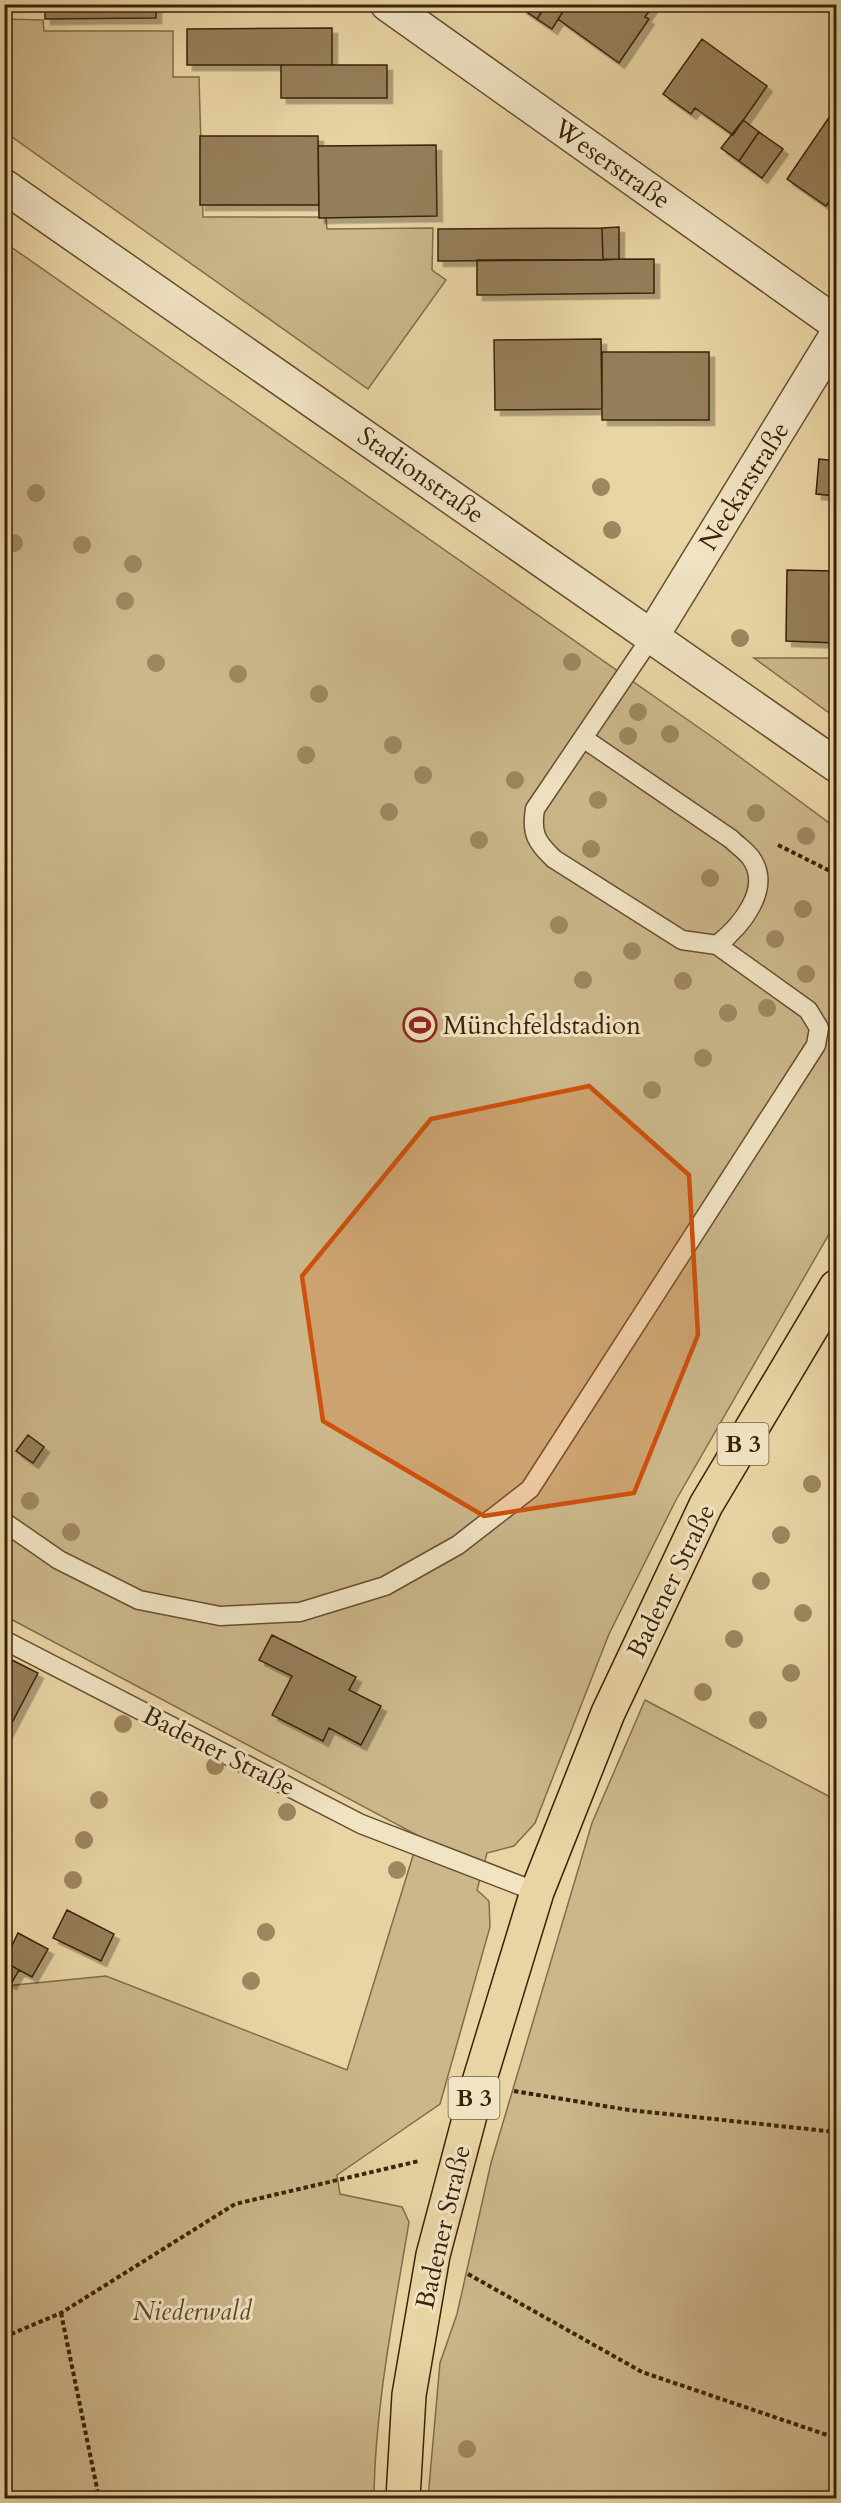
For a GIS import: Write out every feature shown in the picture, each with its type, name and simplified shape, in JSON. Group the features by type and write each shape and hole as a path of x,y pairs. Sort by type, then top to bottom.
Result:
{"main road":[{"name":"Badener Straße","path":"403,2499 409,2395 434,2255 454,2168 537,1892 608,1713 706,1505 837,1287"}],"street":[{"name":"Weserstraße","path":"387,4 837,323"},
{"name":"Stadionstraße","path":"4,186 837,765"},
{"name":"Neckarstraße","path":"652,636 837,336"}],"lane":[{"path":"4,1522 59,1560 140,1600 220,1616 300,1612 385,1586 458,1545 530,1489 816,1045 819,1028 808,1010 717,945 682,940 554,858 537,843 532,828 535,809 652,636"},
{"path":"583,738 730,839 752,859 758,881 755,900 733,932 717,945"},
{"name":"Badener Straße","path":"4,1640 361,1824 537,1892"}],"path":[{"path":"478,2085 630,2110 837,2132"},
{"path":"4,2337 61,2313 235,2204 417,2161 454,2168"},
{"path":"434,2255 642,2372 837,2438"},
{"path":"61,2313 99,2499"}],"highlighted area":[{"path":"589,1086 689,1175 698,1335 634,1493 484,1516 323,1421 302,1276 431,1119"}],"green space":[{"path":"5,19 43,20 44,31 173,31 173,77 199,77 203,217 326,217 327,229 433,228 432,270 446,280 368,389 5,132"},
{"name":"Münchfeldstadion","path":"4,242 718,741 836,828 836,1222 676,1500 609,1634 535,1823 514,1846 487,1853 477,1890 489,1901 490,1927 440,2104 337,2175 340,2194 402,2207 409,2222 382,2394 374,2498 5,2498 5,1986 106,1976 347,2070 419,1836 5,1616"},
{"path":"754,658 836,658 836,718"},
{"path":"645,1700 836,1800 836,2498 428,2498 440,2363 457,2314 491,2163 592,1823"}],"building":[{"path":"4,4 45,4 45,6 4,7"},
{"path":"45,4 156,4 156,18 45,19"},
{"path":"524,4 547,4 537,19 521,8"},
{"path":"547,4 568,4 552,29 537,19"},
{"path":"568,4 654,4 645,17 649,19 619,63 558,19"},
{"path":"332,28 332,65 187,65 187,29"},
{"path":"702,39 767,86 733,135 695,108 691,114 663,94"},
{"path":"281,65 387,65 387,98 281,98"},
{"path":"830,116 836,120 836,192 826,206 787,179"},
{"path":"743,120 759,132 739,161 721,148"},
{"path":"759,132 783,149 762,178 739,161"},
{"path":"200,136 318,136 319,205 200,205"},
{"path":"436,145 437,216 319,218 318,146"},
{"path":"619,227 619,259 603,260 602,228"},
{"path":"602,228 603,260 438,261 438,229"},
{"path":"654,259 654,293 477,295 477,260"},
{"path":"601,339 602,409 495,410 494,340"},
{"path":"602,352 709,352 709,420 602,420"},
{"path":"832,439 836,440 836,461 830,460"},
{"path":"819,459 836,461 836,496 816,494"},
{"path":"835,567 836,643 786,641 787,570 835,571"},
{"path":"28,1435 44,1447 33,1463 16,1451"},
{"path":"272,1635 356,1677 349,1690 381,1706 361,1745 329,1728 323,1741 272,1715 292,1676 259,1660"},
{"path":"4,1656 38,1673 4,1738"},
{"path":"67,1910 114,1934 101,1961 53,1938"},
{"path":"18,1933 48,1949 32,1977 4,1962"},
{"path":"5,1962 19,1970 11,1984 4,1980"}],"place":[{"name":"Münchfeldstadion","path":"420,1025"}],"park label":[{"name":"Niederwald","path":"192,2311"}]}
